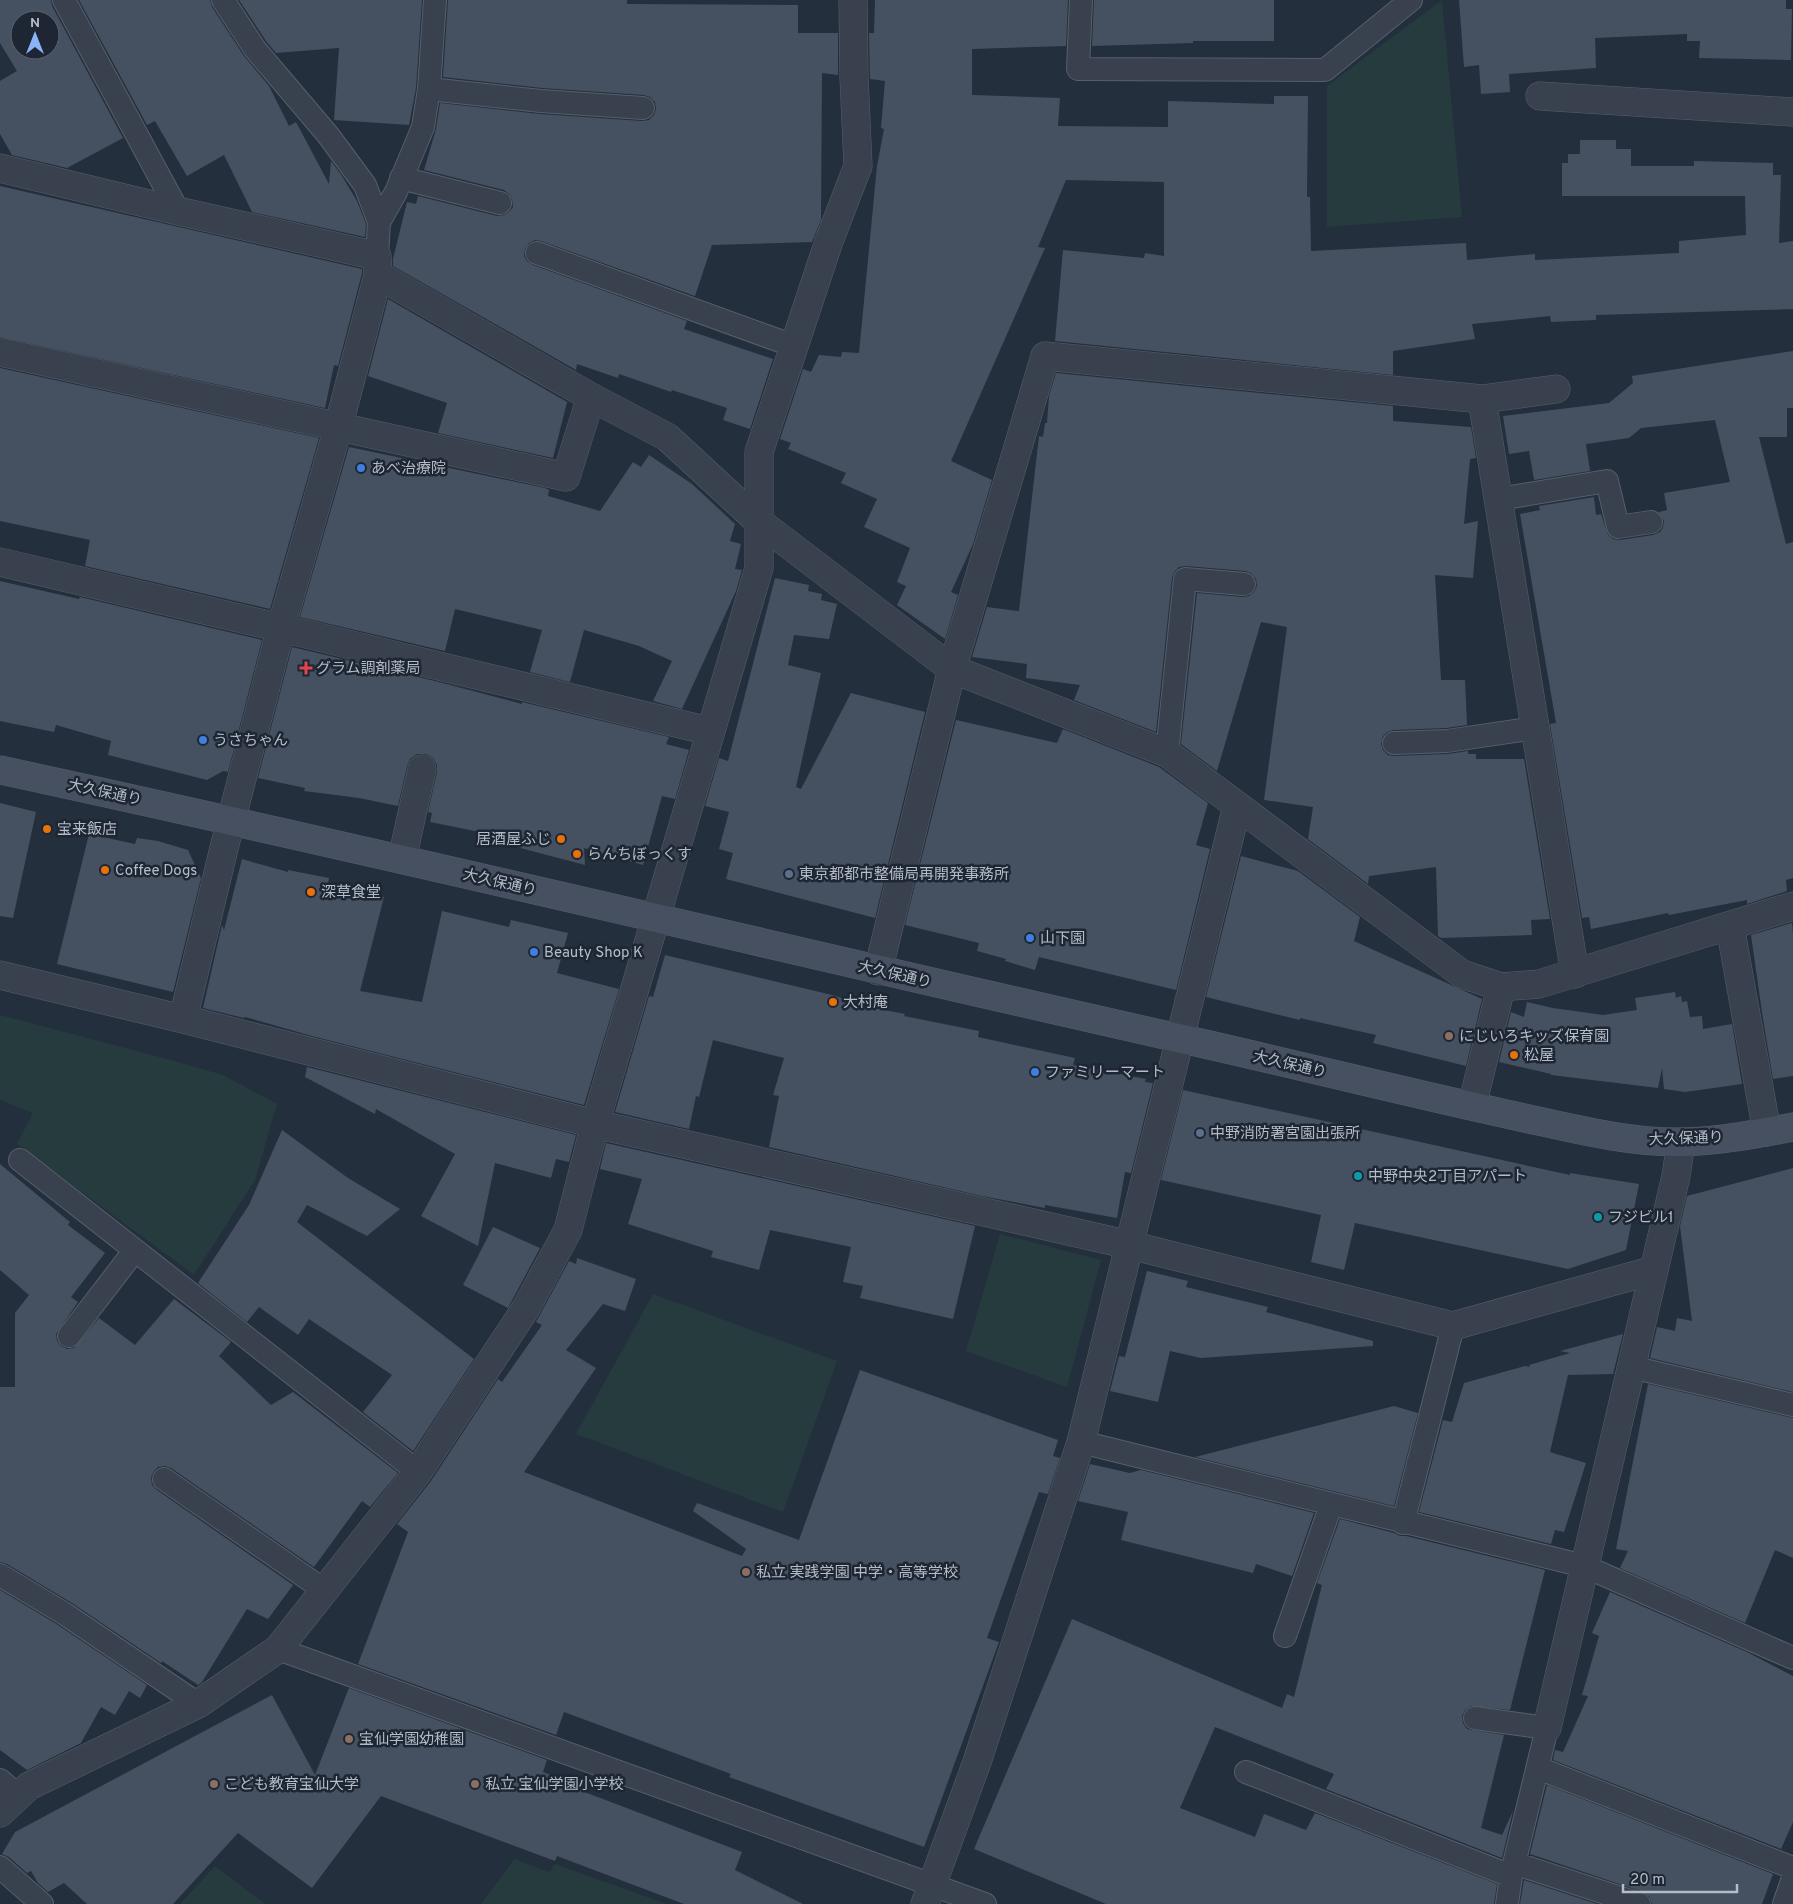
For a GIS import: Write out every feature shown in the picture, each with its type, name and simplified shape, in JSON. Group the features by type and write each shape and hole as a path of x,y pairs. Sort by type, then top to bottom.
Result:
{"main road":[{"name":"大久保通り","path":"0,770 231,820 878,971 1472,1106 1605,1134 1639,1140 1681,1142 1716,1139 1793,1127"}],"street":[{"path":"6,1796 198,1704 278,1649 418,1472 526,1308 568,1230 595,1124 709,731 759,568 759,452 829,242 858,166 853,0"},
{"path":"1540,96 1793,112"},
{"path":"0,168 178,211 378,265 591,397 667,436 758,521 952,669 1167,753 1462,974 1501,987 1539,984 1793,906"},
{"path":"183,1018 231,820 281,628 338,428 378,265"},
{"path":"0,352 566,477 591,397"},
{"path":"878,971 952,669 1045,356 1482,399 1556,389"},
{"path":"1482,399 1575,974"},
{"path":"0,562 709,731"},
{"path":"402,860 422,769"},
{"path":"929,1895 977,1762 1082,1442 1179,1038 1238,806"},
{"path":"1730,926 1767,1132"},
{"path":"0,975 183,1018 595,1124 1130,1244 1453,1326 1654,1270"},
{"path":"1472,1106 1501,987"},
{"path":"1547,1728 1676,1176 1681,1142"}],"lane":[{"path":"64,0 178,211"},
{"path":"223,0 254,49 328,135 365,185 379,222 378,265"},
{"path":"379,222 396,192 423,127 429,89 435,0"},
{"path":"1081,0 1078,68 1315,70 1325,70 1411,0"},
{"path":"429,89 541,101 643,108"},
{"path":"401,178 500,203"},
{"path":"537,254 794,346"},
{"path":"1498,499 1607,481 1618,528 1652,522"},
{"path":"1167,753 1185,579 1244,584"},
{"path":"1394,743 1446,741 1536,728"},
{"path":"20,1160 418,1472"},
{"path":"69,1336 134,1250"},
{"path":"1403,1523 1453,1326"},
{"path":"1631,1367 1793,1406"},
{"path":"1082,1442 1403,1523 1584,1566 1793,1658"},
{"path":"164,1479 324,1590"},
{"path":"1285,1636 1331,1505"},
{"path":"0,1575 64,1614 198,1704"},
{"path":"278,1649 929,1895 984,1904"},
{"path":"1475,1718 1547,1728 1513,1870 1507,1904"},
{"path":"1538,1768 1793,1868"},
{"path":"1246,1772 1513,1870 1639,1904"},
{"path":"0,1867 42,1904"},
{"path":"1787,1902 1793,1878"}],"green space":[{"path":"1442,0 1462,217 1327,227 1327,86"},
{"path":"0,1015 223,1075 277,1104 255,1180 194,1275 17,1144 33,1113 0,1100"},
{"path":"1000,1234 1101,1260 1067,1387 966,1351"},
{"path":"653,1294 837,1361 783,1512 576,1434"},
{"path":"515,1859 549,1872 555,1864 667,1904 481,1904"},
{"path":"215,1866 265,1904 180,1904"}],"building":[{"path":"0,0 51,0 54,10 10,10 10,59 0,43"},
{"path":"79,0 210,0 212,7 244,56 269,86 289,126 296,122 329,184 331,161 342,176 357,201 366,224 365,237 252,212 224,155 187,176 155,121 147,125"},
{"path":"239,0 422,0 416,88 409,125 334,120 339,48 276,53"},
{"path":"448,0 627,0 627,4 798,5 798,33 838,33 838,75 822,73 821,220 812,242 712,245 695,296 541,241 535,240 529,243 525,249 524,256 533,265 687,321 684,329 773,359 750,429 723,420 727,408 672,390 671,392 619,374 618,378 577,364 576,370 393,266 407,202 416,204 418,196 497,216 504,215 513,207 512,199 504,190 424,170 436,129 440,103 540,114 642,121 649,120 654,115 656,109 655,102 650,97 644,95 542,88 443,77"},
{"path":"875,0 1068,0 1066,46 972,49 972,95 1060,98 1058,126 1168,127 1168,101 1274,104 1274,96 1308,96 1307,197 1310,197 1311,251 1466,243 1467,260 1535,254 1535,260 1679,253 1679,241 1746,235 1745,196 1562,196 1562,163 1568,163 1568,154 1580,154 1580,140 1616,140 1616,149 1631,149 1631,166 1694,166 1694,161 1773,163 1773,175 1781,175 1779,243 1793,241 1793,309 1596,315 1596,320 1551,322 1550,316 1472,324 1475,339 1393,351 1393,375 1055,341 1063,250 1144,258 1145,253 1164,256 1164,182 1066,180 1038,247 1045,248 951,461 992,480 973,544 951,592 958,595 945,639 897,605 906,586 897,582 910,548 864,527 877,499 841,483 846,473 788,449 791,443 780,439 803,369 811,372 819,355 841,357 842,352 859,353 877,166 884,129 881,128 885,81 870,79 869,33 874,33"},
{"path":"1094,0 1274,0 1274,41 1193,41 1193,43 1092,46"},
{"path":"1459,0 1786,0 1786,9 1792,9 1791,60 1699,58 1700,41 1687,41 1687,34 1595,38 1596,68 1509,74 1510,92 1481,94 1479,65 1464,67"},
{"path":"60,21 123,138 67,168 12,155 0,134 0,81 17,71 10,60 60,60"},
{"path":"0,186 362,269 338,366 334,365 325,408 0,337"},
{"path":"388,299 567,402 553,458 438,433 447,403 368,376"},
{"path":"1793,351 1793,408 1787,408 1787,437 1759,437 1786,544 1793,542 1793,878 1786,880 1787,891 1747,904 1747,900 1669,915 1668,913 1591,929 1589,917 1582,918 1550,724 1556,723 1520,514 1540,510 1539,506 1594,497 1596,515 1601,514 1608,535 1613,539 1620,540 1653,535 1660,532 1663,527 1664,521 1659,512 1667,510 1664,493 1730,482 1715,420 1641,428 1629,438 1586,444 1590,471 1534,480 1529,451 1509,454 1503,416 1609,403 1633,383 1632,376"},
{"path":"0,368 319,438 270,609 85,566 90,540 0,521"},
{"path":"1056,373 1393,406 1393,421 1471,427 1476,458 1470,459 1464,524 1478,521 1473,578 1435,575 1441,680 1465,680 1467,725 1446,728 1393,730 1383,736 1381,744 1383,750 1388,755 1394,756 1448,754 1468,751 1468,754 1476,754 1476,759 1524,759 1550,919 1531,920 1532,935 1441,938 1438,936 1436,867 1369,876 1368,884 1308,839 1313,807 1264,800 1287,627 1261,622 1217,771 1181,744 1197,593 1249,596 1257,586 1256,579 1251,573 1186,566 1179,567 1174,572 1156,732 1074,700 1080,685 1026,678 1027,664 972,657 987,607 1019,611 1039,436 1043,437 1045,423 1047,423 1049,396"},
{"path":"349,447 545,488 549,490 548,496 600,511 633,462 641,467 649,455 692,484 735,524 730,541 741,544 735,569 742,570 736,591 682,709 653,701 672,661 639,646 584,630 570,682 530,672 542,630 455,609 445,651 300,617"},
{"path":"775,578 809,585 808,591 822,594 821,600 837,604 829,639 794,635 788,665 821,673 796,787 801,789 851,693 925,712 875,918 726,879 733,853 719,849 729,812 705,806 719,758 728,761"},
{"path":"0,581 79,599 80,597 262,640 228,772 223,771 207,780 108,755 111,741 56,725 54,732 0,721"},
{"path":"292,647 522,704 522,702 669,737 666,744 689,750 675,799 662,796 643,865 584,848 585,865 498,842 500,836 430,822 432,813 428,812 437,765 433,758 426,754 417,754 410,759 398,806 359,798 304,791 305,788 258,778"},
{"path":"956,720 1057,743 1063,729 1159,767 1208,803 1196,845 1210,849 1176,990 1039,957 1035,970 977,951 979,943 905,925"},
{"path":"0,803 36,812 13,918 0,916"},
{"path":"89,834 135,844 137,838 158,841 188,850 201,878 173,992 57,964"},
{"path":"1241,856 1298,871 1360,917 1354,941 1482,999 1466,1066 1373,1043 1376,1035 1300,1018 1300,1020 1206,997"},
{"path":"242,859 288,872 288,870 329,878 328,883 384,897 360,991 422,1002 442,911 509,927 511,920 568,933 557,973 619,989 584,1105 312,1036 245,1017 203,1008 222,925 224,930"},
{"path":"1792,923 1793,1076 1773,1079 1751,935"},
{"path":"665,955 832,995 874,1008 905,1014 904,1016 979,1031 978,1037 1075,1058 1073,1065 1146,1079 1145,1082 1153,1083 1131,1173 1125,1172 1117,1218 1045,1205 1045,1208 982,1196 769,1147 779,1096 773,1095 784,1058 713,1040 699,1097 696,1096 689,1129 615,1112 649,996 653,997"},
{"path":"1675,992 1676,998 1681,996 1682,1002 1687,1001 1690,1017 1702,1016 1703,1029 1732,1024 1742,1084 1685,1092 1664,1089 1662,1068 1658,1088 1551,1075 1499,1062 1511,1012 1524,1017 1527,1002 1553,1008 1603,1015 1637,1010 1635,998"},
{"path":"307,1067 576,1135 569,1162 556,1159 551,1178 495,1163 478,1246 421,1216 455,1154 376,1109 375,1114 305,1077"},
{"name":"中野中央2丁目アパート","path":"1183,1090 1570,1175 1570,1173 1639,1184 1626,1250 1568,1269 1355,1223 1344,1270 1311,1262 1321,1215 1161,1180"},
{"path":"282,1130 348,1178 400,1209 367,1236 307,1205 297,1222 474,1359 413,1451 363,1412 392,1375 309,1319 298,1335 259,1307 247,1322 198,1283 249,1205"},
{"path":"606,1143 975,1226 953,1319 860,1298 863,1286 843,1282 851,1247 770,1230 759,1270 711,1257 713,1251 628,1224 642,1179 600,1169"},
{"path":"0,1164 70,1222 68,1225 105,1253 71,1297 78,1302 56,1334 57,1341 61,1346 67,1349 74,1348 99,1318 135,1345 174,1299 231,1342 219,1356 271,1405 293,1392 398,1473 370,1507 362,1501 314,1567 171,1468 165,1466 158,1467 154,1471 151,1478 152,1485 157,1490 293,1585 268,1619 247,1609 202,1682 198,1685 162,1661 161,1663 72,1603 7,1564 0,1562 0,1387 15,1387 15,1313 29,1295 0,1270"},
{"path":"1793,1168 1793,1392 1650,1358 1657,1327 1675,1331 1677,1318 1692,1321 1680,1226 1687,1196"},
{"path":"493,1227 540,1248 508,1308 463,1285"},
{"name":"私立 実践学園 中学・高等学校","path":"577,1258 636,1279 625,1311 603,1304 566,1350 596,1368 524,1472 742,1556 746,1549 693,1511 697,1503 799,1540 860,1370 1058,1440 1053,1456 1060,1458 1048,1494 1039,1492 987,1638 999,1642 924,1847 729,1777 731,1774 564,1712 556,1735 358,1664 408,1532 397,1524 431,1481 498,1379 502,1382 542,1325 536,1322 569,1261 576,1264"},
{"path":"1147,1271 1188,1281 1186,1287 1268,1307 1266,1312 1373,1341 1373,1346 1201,1358 1170,1351 1158,1402 1110,1391 1119,1356 1125,1357"},
{"path":"1623,1334 1613,1374 1566,1375 1568,1375 1550,1452 1586,1463 1564,1532 1555,1530 1551,1544 1419,1512 1443,1420 1452,1422 1464,1383 1525,1366 1530,1367 1529,1365 1570,1353 1560,1351"},
{"path":"1648,1384 1793,1418 1793,1558 1775,1550 1745,1623 1620,1568 1628,1551 1616,1549"},
{"path":"1394,1406 1418,1413 1394,1506 1195,1457"},
{"path":"1090,1464 1130,1473 1141,1470 1314,1513 1292,1576 1256,1564 1253,1573 1121,1540 1128,1512 1078,1501"},
{"path":"1340,1519 1400,1536 1545,1570 1510,1710 1471,1706 1465,1710 1462,1716 1463,1723 1467,1729 1504,1735 1481,1828 1502,1835 1513,1811 1502,1858 1326,1789 1334,1774 1215,1727 1180,1808 1255,1837 1264,1814 1306,1830 1315,1813 1497,1884 1494,1904 1106,1904 974,1849 1072,1619 1282,1708 1287,1694 1294,1697 1322,1585 1317,1583"},
{"path":"0,1590 58,1625 147,1685 140,1698 129,1691 115,1715 101,1707 81,1743 27,1770 0,1750"},
{"path":"1610,1592 1747,1652 1793,1676 1793,1822 1781,1849 1553,1760 1555,1750 1563,1752 1588,1696 1582,1695 1599,1636 1592,1633"},
{"path":"349,1688 547,1760 543,1772 562,1779 561,1783 742,1852 735,1870 803,1904 684,1904 557,1856 555,1861 381,1796 312,1888 238,1833 173,1904 87,1904 64,1883 48,1892 38,1883 31,1871 27,1873 9,1857 2,1854 15,1832 272,1695 315,1775"},
{"path":"1547,1785 1773,1874 1762,1904 1652,1904 1649,1896 1643,1892 1530,1854"},
{"path":"1524,1880 1597,1904 1520,1904"}],"place":[{"name":"あべ治療院","path":"361,468"},
{"name":"グラム調剤薬局","path":"306,668"},
{"name":"うさちゃん","path":"203,740"},
{"name":"宝来飯店","path":"47,829"},
{"name":"居酒屋ふじ","path":"561,839"},
{"name":"らんちぼっくす","path":"577,854"},
{"name":"Coffee Dogs","path":"105,870"},
{"name":"東京都都市整備局再開発事務所","path":"789,874"},
{"name":"深草食堂","path":"311,892"},
{"name":"山下園","path":"1030,938"},
{"name":"Beauty Shop K","path":"534,952"},
{"name":"大村庵","path":"833,1002"},
{"name":"にじいろキッズ保育園","path":"1449,1036"},
{"name":"松屋","path":"1514,1055"},
{"name":"ファミリーマート","path":"1035,1072"},
{"name":"中野消防署宮園出張所","path":"1200,1133"},
{"name":"中野中央2丁目アパート","path":"1358,1176"},
{"name":"フジビル1","path":"1598,1217"},
{"name":"私立 実践学園 中学・高等学校","path":"746,1572"},
{"name":"宝仙学園幼稚園","path":"349,1739"},
{"name":"こども教育宝仙大学","path":"214,1784"},
{"name":"私立 宝仙学園小学校","path":"475,1784"}]}
